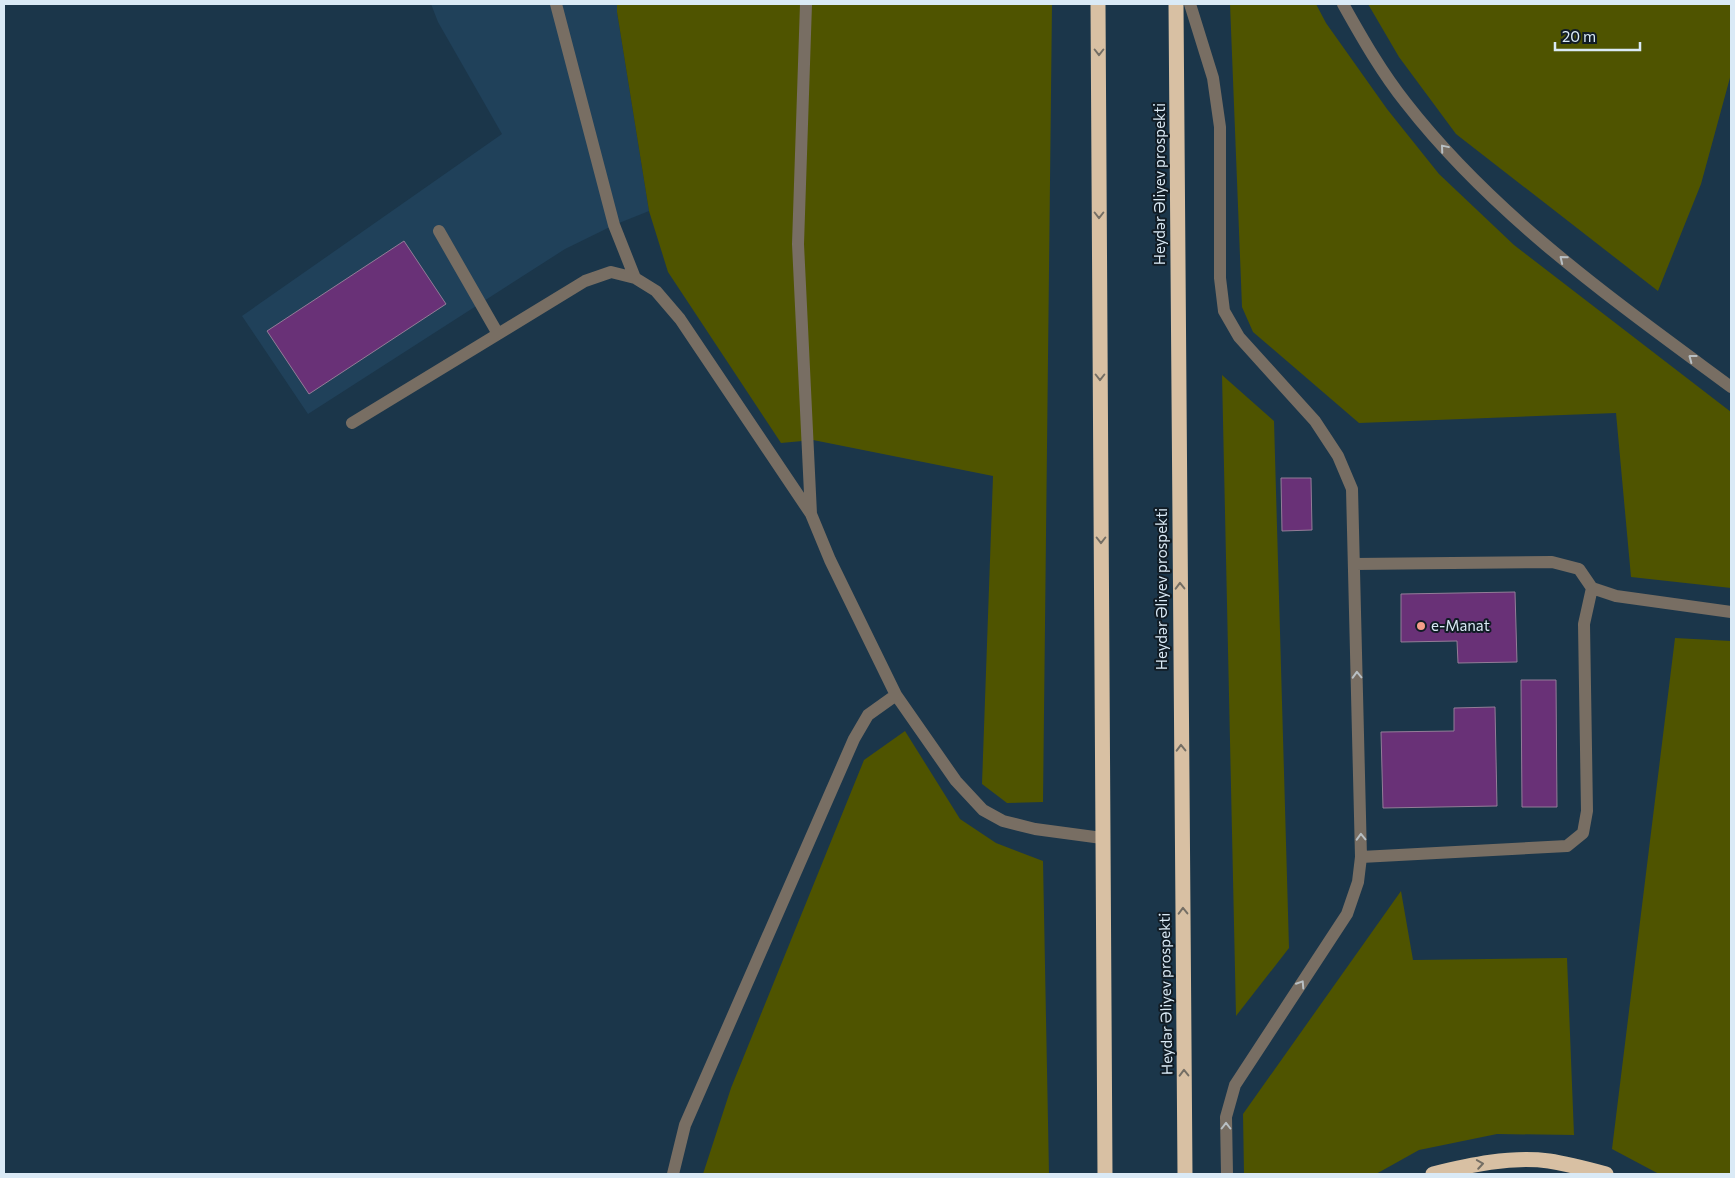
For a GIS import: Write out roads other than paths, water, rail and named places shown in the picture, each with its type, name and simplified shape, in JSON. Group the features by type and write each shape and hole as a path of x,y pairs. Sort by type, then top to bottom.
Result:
{"highway":[{"path":"1098,4 1105,1174"},
{"name":"Heydər Əliyev prospekti","path":"1176,4 1185,1174"},
{"path":"1433,1174 1482,1163 1514,1160 1547,1161 1606,1174"}],"street":[{"path":"556,4 614,225 635,278"},
{"path":"806,4 798,244 811,514"},
{"path":"1190,4 1213,78 1220,127 1220,278 1224,311 1239,338 1315,422 1338,456 1352,489 1361,857 1358,882 1347,914 1235,1085 1226,1117 1227,1174"},
{"path":"1343,4 1363,39 1405,103 1454,160 1542,242 1623,307 1731,387"},
{"path":"439,231 498,334"},
{"path":"352,423 585,282 611,272 635,278 656,291 680,319 811,514 830,560 896,695 956,782 983,810 1002,821 1035,829 1102,838"},
{"path":"1354,564 1552,562 1579,569 1592,588 1616,596 1731,612"},
{"path":"1361,857 1567,846 1583,833 1588,811 1584,624 1592,588"},
{"path":"673,1174 685,1125 854,738 868,715 896,695"}],"place":[{"name":"e-Manat","path":"1421,626"}]}
